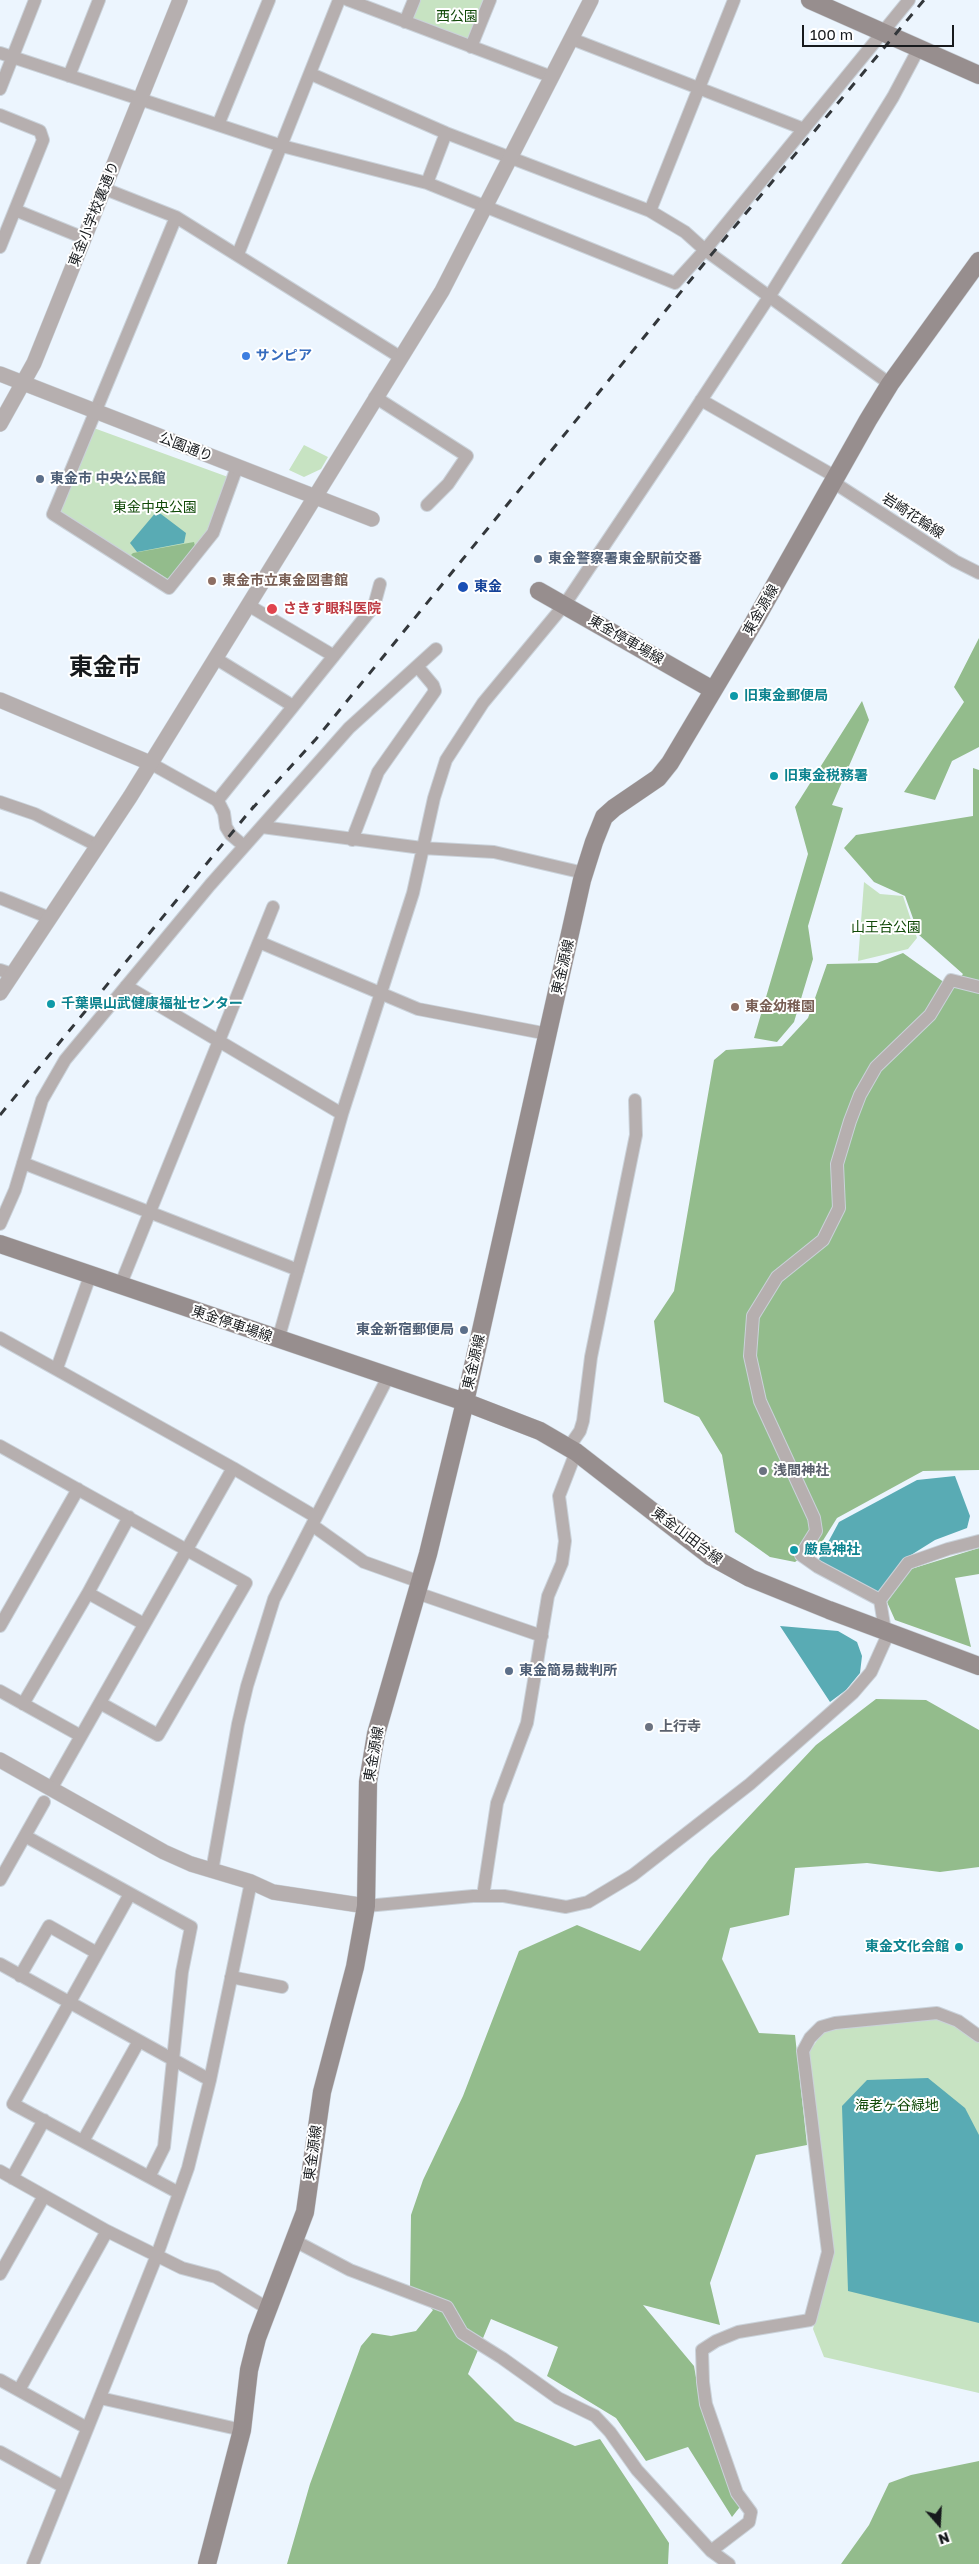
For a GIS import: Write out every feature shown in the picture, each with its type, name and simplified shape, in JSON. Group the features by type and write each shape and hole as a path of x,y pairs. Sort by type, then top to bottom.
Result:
{"main road":[{"path":"819,2 883,33 979,75"},
{"name":"東金源線","path":"207,2564 242,2430 249,2370 267,2308 295,2242 305,2212 322,2092 355,1967 366,1906 367,1809 376,1734 418,1588 465,1402 584,872 604,817 665,770 890,384 979,261"},
{"name":"東金停車場線","path":"539,591 565,604 713,690"},
{"name":"東金停車場線","path":"0,1244 465,1402"},
{"name":"東金山田台線","path":"465,1402 540,1431 573,1450 710,1556 750,1578 979,1666"}],"street":[{"path":"0,89 35,0"},
{"path":"69,76 99,0"},
{"name":"東金小学校裏通り","path":"0,424 24,383 180,0"},
{"path":"218,125 269,0"},
{"path":"238,254 339,0"},
{"path":"348,0 552,77"},
{"path":"405,22 414,0"},
{"path":"471,47 490,0"},
{"path":"0,993 6,972 50,918 98,846 442,291 591,0"},
{"path":"650,211 697,87 734,0"},
{"path":"0,52 139,100 282,146 427,183 675,283 705,250 909,0"},
{"path":"572,38 804,129"},
{"path":"278,1340 342,1114 413,893 434,798 446,760 483,703 565,604 701,400 769,297 893,97 920,48"},
{"path":"311,74 446,133 650,211 685,232 705,250 890,384"},
{"path":"0,115 40,131 43,134 44,140 0,247"},
{"path":"427,183 446,133"},
{"path":"104,189 176,217 400,357"},
{"path":"15,210 84,238"},
{"path":"176,217 53,514 169,588 213,533 237,467"},
{"name":"公園通り","path":"0,374 372,519"},
{"path":"375,397 467,456 448,484 427,506"},
{"name":"岩崎花輪線","path":"701,400 834,480 955,561 979,572"},
{"path":"217,801 374,606 380,584"},
{"path":"248,605 334,656"},
{"path":"0,1224 15,1190 34,1124 52,1079 65,1060 244,846 349,728 436,649"},
{"path":"214,658 293,706"},
{"path":"352,840 378,772 435,691 434,685 417,666"},
{"path":"0,700 150,763 217,801 224,812 226,827 231,836 244,846"},
{"path":"0,802 35,814 98,846"},
{"path":"262,826 352,840 422,848 494,852 584,872"},
{"path":"0,898 50,918"},
{"path":"120,1286 217,1040 273,907"},
{"path":"259,942 380,995 418,1009 548,1034"},
{"path":"0,1760 48,1795 164,1852 212,1872 251,1882 273,1892 366,1906 483,1896 504,1896 566,1907 588,1902 633,1875 750,1784 853,1693 871,1672 887,1631 880,1600 818,1567 801,1555 816,1531 814,1518 760,1401 750,1356 753,1316 777,1277 823,1240 840,1208 837,1164 860,1095 876,1067 930,1015 951,980 979,987"},
{"path":"126,986 342,1114"},
{"path":"483,1896 497,1803 527,1722 548,1596 562,1563 565,1541 559,1496 583,1421 593,1349 636,1134 635,1100"},
{"path":"23,1163 298,1270"},
{"path":"56,1368 90,1276"},
{"path":"0,1338 233,1468 314,1521 364,1562 418,1588 542,1636"},
{"path":"212,1872 238,1724 247,1686 274,1599 388,1377"},
{"path":"0,1446 246,1583 158,1736 100,1703"},
{"path":"0,1880 233,1468"},
{"path":"0,1626 78,1489"},
{"path":"23,1704 88,1593 129,1517"},
{"path":"880,1600 908,1563 948,1549 979,1541"},
{"path":"88,1593 144,1624"},
{"path":"0,1691 81,1736"},
{"path":"24,1836 191,1927 182,1972 164,2147 149,2177"},
{"path":"33,2564 100,2398 179,2193 210,2080 251,1882"},
{"path":"130,1894 13,2104 179,2193"},
{"path":"20,1976 48,1926 97,1954"},
{"path":"0,1964 210,2080"},
{"path":"232,1977 282,1987"},
{"path":"711,2551 748,2522 751,2512 737,2493 706,2404 702,2382 702,2350 716,2341 738,2332 810,2320 828,2252 803,2051 810,2038 821,2027 835,2023 937,2013 958,2021 979,2036"},
{"path":"83,2141 139,2041"},
{"path":"12,2178 44,2120"},
{"path":"0,2171 107,2231 182,2268 216,2277 267,2308"},
{"path":"0,2274 44,2196"},
{"path":"19,2390 107,2231"},
{"path":"295,2242 350,2270 431,2302 447,2306 462,2333 502,2358 558,2398 595,2416 610,2432 637,2470 711,2551 729,2564"},
{"path":"0,2380 87,2428"},
{"path":"100,2398 242,2430"},
{"path":"0,2452 64,2486"}],"green space":[{"name":"西公園","path":"419,0 483,0 467,40 412,18"},
{"name":"東金中央公園","path":"91,427 228,477 208,531 169,581 59,510"},
{"path":"304,445 328,457 321,469 304,477 289,470"},
{"path":"194,542 195,546 169,580 131,555 133,553"},
{"path":"979,638 979,747 952,761 935,800 904,792 964,702 954,687"},
{"path":"862,701 869,720 832,805 843,808 808,926 813,959 794,1022 777,1042 754,1038 808,854 795,807"},
{"path":"973,768 979,770 979,1470 923,1471 837,1518 822,1542 795,1562 770,1557 735,1532 722,1455 699,1417 664,1402 654,1321 674,1291 714,1060 726,1050 782,1046 808,1018 827,964 877,963 903,953 952,988 963,974 919,935 905,896 874,882 844,848 856,835 973,816"},
{"name":"山王台公園","path":"864,882 880,894 903,896 917,938 908,949 858,961"},
{"path":"979,1548 979,1574 955,1578 971,1647 895,1620 887,1602 911,1569"},
{"path":"876,1699 926,1700 979,1730 979,1867 940,1872 867,1863 795,1868 789,1915 730,1928 722,1959 759,2033 795,2035 807,2145 756,2155 710,2283 720,2325 643,2305 694,2366 701,2406 743,2503 732,2517 688,2447 646,2461 616,2418 547,2376 558,2347 491,2319 468,2374 515,2421 575,2446 600,2439 669,2543 668,2564 287,2564 310,2484 361,2346 372,2333 391,2336 416,2331 433,2310 410,2289 411,2215 423,2180 463,2096 519,1951 577,1925 640,1951 710,1858 816,1745"},
{"name":"海老ヶ谷緑地","path":"936,2018 955,2026 979,2043 979,2393 824,2357 813,2329 833,2251 808,2054 822,2033 834,2028"},
{"path":"979,2461 979,2564 841,2564 869,2525 889,2483 911,2475"}],"water":[{"path":"157,511 186,533 184,543 137,552 130,543"},
{"path":"955,1476 970,1516 967,1528 935,1540 903,1560 878,1594 818,1561 839,1522 917,1480"},
{"path":"780,1626 838,1631 857,1642 862,1656 860,1673 846,1690 830,1702"},
{"path":"928,2078 965,2108 979,2135 979,2323 848,2291 842,2106 867,2080"}],"railway":[{"path":"251,810 316,739 711,255 924,0"},
{"path":"0,1115 254,806"}],"place":[{"name":"サンピア","path":"246,356"},
{"name":"東金市 中央公民館","path":"40,479"},
{"name":"東金警察署東金駅前交番","path":"538,559"},
{"name":"東金市立東金図書館","path":"212,581"},
{"name":"東金","path":"463,587"},
{"name":"さきす眼科医院","path":"272,609"},
{"name":"旧東金郵便局","path":"734,696"},
{"name":"旧東金税務署","path":"774,776"},
{"name":"千葉県山武健康福祉センター","path":"51,1004"},
{"name":"東金幼稚園","path":"735,1007"},
{"name":"東金新宿郵便局","path":"464,1330"},
{"name":"浅間神社","path":"763,1471"},
{"name":"厳島神社","path":"794,1550"},
{"name":"東金簡易裁判所","path":"509,1671"},
{"name":"上行寺","path":"649,1727"},
{"name":"東金文化会館","path":"959,1947"}],"district":[{"name":"東金市","path":"105,667"}]}
